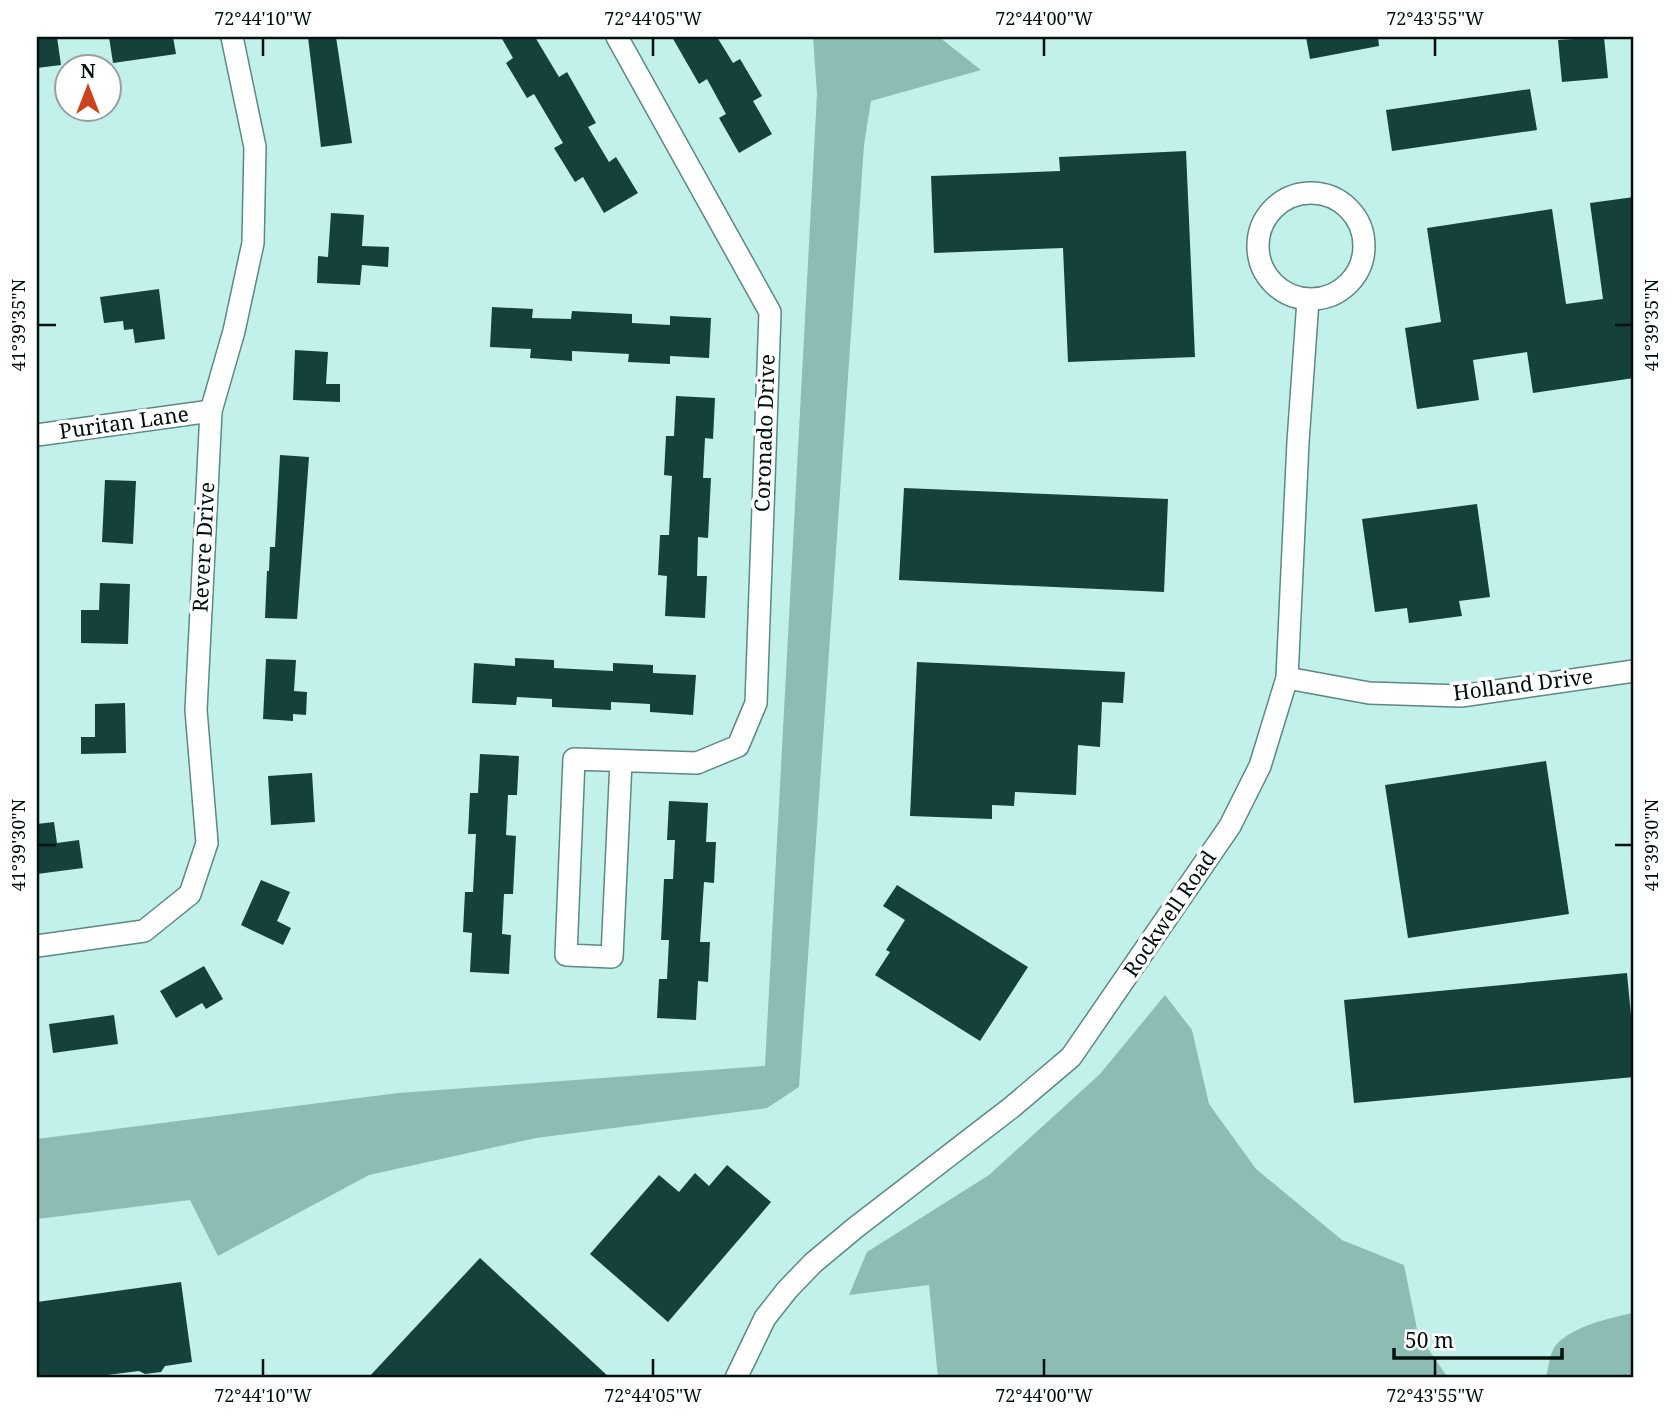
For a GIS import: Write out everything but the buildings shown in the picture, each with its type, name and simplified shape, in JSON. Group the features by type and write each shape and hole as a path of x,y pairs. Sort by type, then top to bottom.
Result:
{"street":[{"name":"Revere Drive","path":"37,946 144,931 190,894 207,843 196,710 211,411 234,331 253,243 255,147 232,37"},
{"name":"Coronado Drive","path":"617,37 770,312 756,704 738,746 697,763 574,759 566,955 612,957 621,761"},
{"path":"1314,193 1334,198 1351,210 1362,228 1364,249 1359,269 1347,286 1329,297 1308,300 1288,294 1271,282 1260,264 1257,243 1262,223 1275,206 1293,196 1314,193"},
{"name":"Rockwell Road","path":"736,1378 765,1318 786,1290 813,1263 1071,1058 1230,826 1260,766 1287,678 1298,442 1308,300"},
{"name":"Puritan Lane","path":"37,435 211,411"},
{"name":"Holland Drive","path":"1287,678 1369,693 1461,696 1634,671"}],"green space":[{"path":"813,37 939,37 981,70 871,101 864,145 799,1087 767,1108 536,1138 369,1175 218,1256 190,1200 37,1219 37,1139 398,1093 765,1066 817,94"},
{"path":"1165,995 1192,1030 1209,1104 1256,1169 1342,1240 1404,1265 1418,1334 1446,1375 1505,1378 938,1378 929,1285 849,1295 867,1252 989,1175 1100,1074"},
{"path":"1634,1313 1634,1378 1546,1378 1553,1350 1567,1336 1589,1325"}]}
